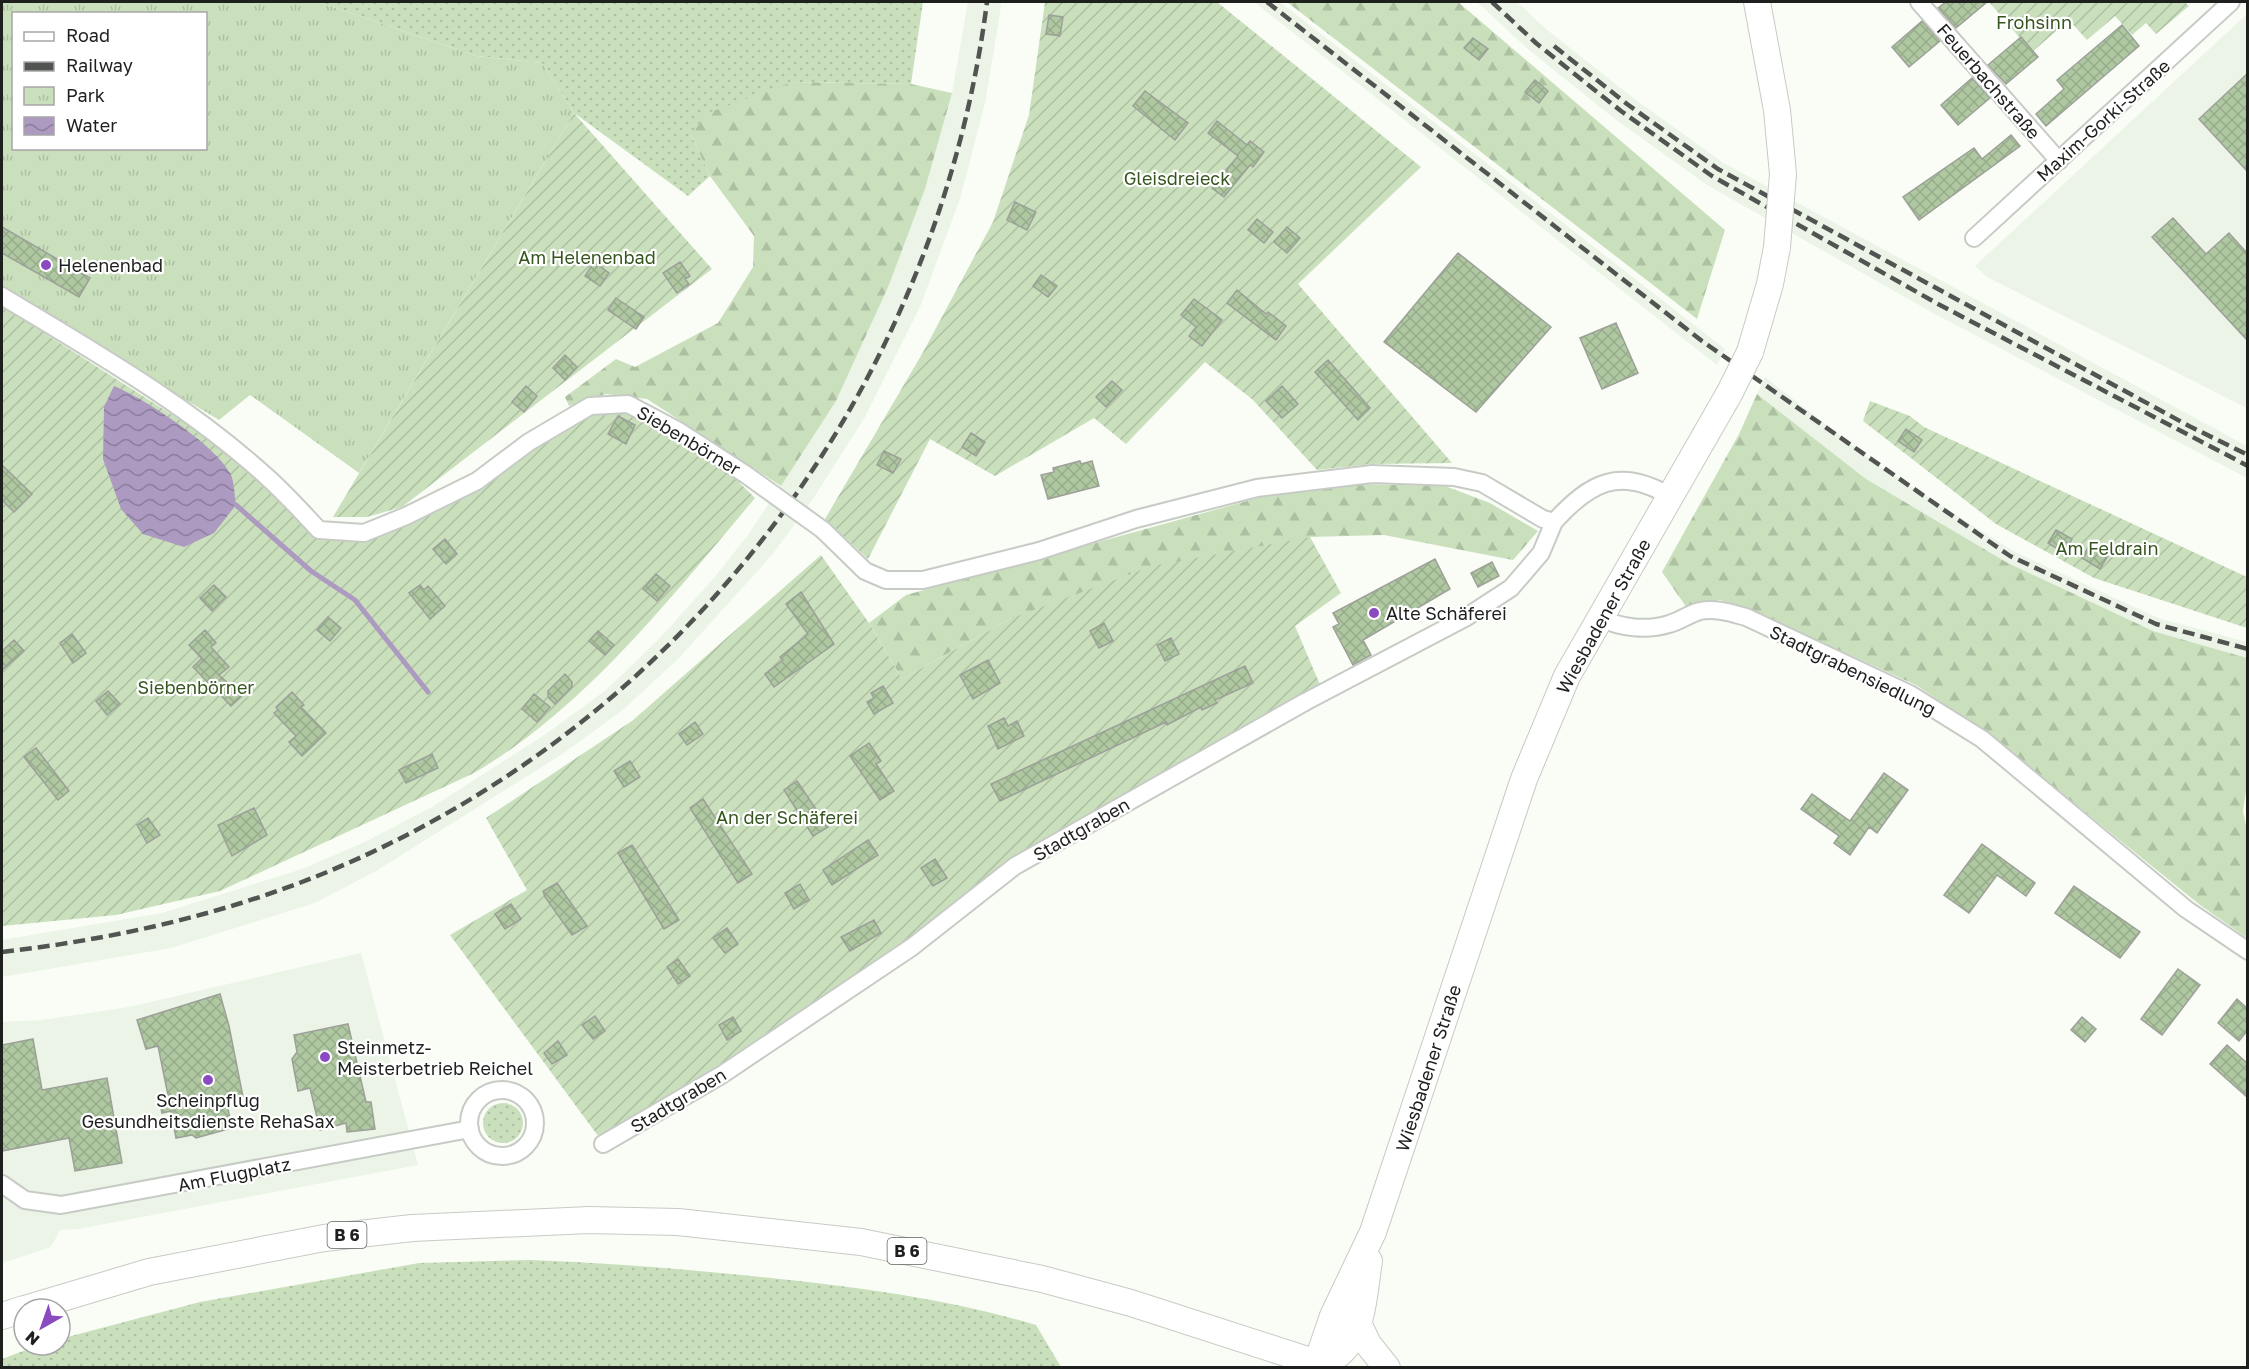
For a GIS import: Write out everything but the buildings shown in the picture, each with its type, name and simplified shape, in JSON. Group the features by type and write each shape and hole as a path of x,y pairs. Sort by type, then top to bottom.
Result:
{"main road":[{"name":"Wiesbadener Straße","path":"1324,1365 1333,1316 1373,1233 1524,779 1563,685 1730,394 1750,352 1770,284 1777,247 1783,174 1777,110 1757,2"},
{"name":"B 6","path":"65,1297 149,1272 324,1238 424,1227 589,1220 678,1222 861,1242 1042,1279 1131,1304 1324,1365"},
{"name":"Wiesbadener Straße","path":"1324,1365 1350,1340 1358,1323 1373,1233"},
{"path":"1358,1323 1368,1344 1387,1368"}],"street":[{"name":"Feuerbachstraße","path":"1919,2 2059,161"},
{"name":"Maxim-Gorki-Straße","path":"1974,238 2231,2"},
{"name":"Siebenbörner","path":"2,296 143,383 208,429 268,477 319,530 364,533 406,516 477,481 530,442 590,406 628,404 677,430 745,474 823,530 866,571 886,580 923,580 1039,551 1136,519 1257,488 1372,474 1454,477 1482,483 1554,522"},
{"name":"Stadtgraben","path":"603,1144 723,1074 903,953 1016,866 1305,702 1465,618 1511,588 1541,553 1554,522 1574,500 1606,481 1640,483 1657,488 1671,497"},
{"name":"Stadtgrabensiedlung","path":"1600,618 1618,625 1654,628 1699,612 1728,612 1746,617 1910,694 1982,739 2186,909 2247,951"},
{"name":"Am Flugplatz","path":"2,1184 25,1200 61,1205 470,1129"}],"shaded area":[{"path":"968,2 1001,2 1000,14 985,103 960,199 920,307 865,417 813,499 772,555 679,658 624,709 561,755 376,871 315,903 171,948 2,977 2,940 162,913 302,869 365,842 432,807 546,734 606,690 659,639 713,579 748,535 836,401 889,285 925,189 952,93"},
{"path":"1254,2 1280,2 1725,349 1717,365"},
{"path":"1477,2 1517,2 1546,29 1632,97 1722,162 2247,446 2247,478 1933,313 1707,185 1615,119 1530,51"},
{"path":"2247,14 2247,408 1987,277 1975,266"},
{"path":"1765,377 1876,464 2013,551 2158,618 2247,642 2247,658 2153,631 2006,562 1866,479 1757,394"},
{"path":"361,953 418,1165 78,1229 60,1230 51,1247 2,1263 2,1022 42,1020 129,1007"}],"green space":[{"name":"Helenenbad","path":"2,2 319,2 476,56 542,63 574,113 359,473 250,395 219,420 2,289"},
{"path":"319,2 923,2 911,84 792,82 691,135 710,176 688,196 574,113 542,63 476,56"},
{"name":"Gleisdreieck","path":"1045,2 1217,2 1421,167 1298,284 1452,463 1371,464 1317,470 1253,400 1205,362 1126,444 1094,418 995,476 930,439 868,559 825,519 922,354 993,222 1029,115"},
{"path":"1287,2 1458,2 1725,230 1697,319"},
{"name":"Frohsinn","path":"1989,2 2185,2 2189,6 2156,34 2146,23 2132,35 2115,16 2087,40 2069,20 2032,52"},
{"path":"792,82 911,84 952,93 925,189 889,285 836,401 781,486 647,399 606,394 569,406 565,397 616,359 635,367 718,323 753,267 754,236 710,176 691,135 705,114"},
{"name":"Am Helenenbad","path":"574,113 712,269 402,507 367,517 333,517"},
{"name":"Siebenbörner","path":"2,306 210,439 262,482 318,535 371,538 590,406 628,405 703,447 755,498 659,611 589,684 552,718 513,748 472,774 220,891 116,915 2,926"},
{"path":"1757,394 1866,479 2006,562 2153,631 2247,658 2248,778 2243,811 2248,834 2247,938 2200,905 1987,733 1916,685 1749,609 1720,600 1687,608 1662,572 1739,434"},
{"name":"Am Feldrain","path":"1870,401 1910,416 1924,427 2247,577 2247,628 2094,578 1996,524 1863,421"},
{"path":"1358,484 1445,486 1490,503 1538,531 1513,560 1384,535 1310,537 1010,619 902,679 869,623 906,595 1276,493"},
{"name":"An der Schäferei","path":"1310,537 1341,593 1295,626 1321,687 1016,860 908,945 718,1069 601,1140 450,935 527,890 486,818 632,721 821,555 869,623 902,679 1010,619 1152,566"},
{"path":"503,1103 511,1104 517,1109 522,1115 522,1131 517,1137 511,1142 503,1143 495,1142 489,1137 484,1131 483,1123 484,1115 489,1109 495,1104"},
{"path":"530,1260 624,1265 845,1286 909,1296 1036,1325 1061,1367 2,1367 2,1359 12,1355 72,1357 72,1336 200,1302 419,1263"}],"water":[{"path":"114,386 143,401 178,424 222,461 232,477 236,505 214,533 184,547 143,534 121,509 103,459 104,407"}],"waterway":[{"name":"Siebenbörner","path":"236,505 311,571 355,600 428,692"}],"railway":[{"path":"2,952 86,940 170,923 252,900 332,870 461,805 578,724 684,630 775,523 853,405 914,278 959,143 987,2"},
{"path":"1267,2 1702,341 2010,556 2156,624 2248,649"},
{"path":"1492,2 1536,43 1621,111 1712,176 1938,304 2248,466"},
{"path":"1554,46 1627,104 1718,169 2189,426 2248,455"}],"place":[{"name":"Helenenbad","path":"46,265"},
{"name":"Alte Schäferei","path":"1374,613"},
{"name":"Steinmetz- Meisterbetrieb Reichel","path":"325,1057"},
{"name":"Scheinpflug Gesundheitsdienste RehaSax","path":"208,1080"}]}
